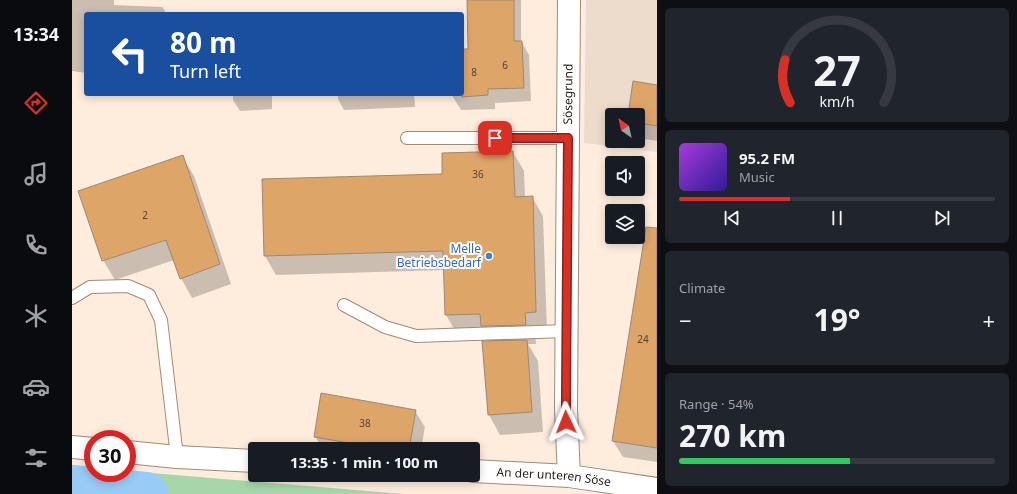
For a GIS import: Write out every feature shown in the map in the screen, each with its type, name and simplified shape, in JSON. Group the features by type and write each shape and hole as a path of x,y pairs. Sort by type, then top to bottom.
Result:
{"street":[{"name":"Sösegrund","path":"569,0 566,331 566,409 569,476"},
{"path":"72,447 84,448"},
{"path":"136,453 177,457 248,461"},
{"name":"An der unteren Söse","path":"480,471 569,476 657,488"}],"lane":[{"path":"407,138 568,138"},
{"path":"72,298 90,287 128,286 150,295 161,320 177,457"},
{"path":"344,305 385,327 416,336 566,331"}],"shaded area":[{"path":"586,0 657,0 657,152 625,148 645,148 645,108 605,108 605,146 584,143"}],"green space":[{"path":"72,466 84,467 84,482 136,482 136,472 404,494 72,494"}],"building":[{"path":"467,0 514,0 514,41 522,41 524,88 488,89 488,95 462,97 464,96 464,49 468,49"},
{"path":"633,81 657,85 657,126 645,124 645,108 629,108"},
{"path":"513,151 515,197 533,196 536,312 525,313 526,325 481,326 480,314 445,315 443,251 264,256 262,179 442,174 442,153"},
{"path":"183,155 220,264 180,279 166,240 102,261 78,191"},
{"path":"646,227 657,228 657,448 612,441 643,244 645,244"},
{"path":"527,340 532,412 488,415 482,341"},
{"path":"321,393 416,410 410,442 344,442 314,437"}],"waterway":[{"path":"72,487 146,494"}],"place":[{"name":"Melle Betriebsbedarf","path":"489,256"}],"route":[{"path":"495,138 568,138 566,422"}]}
